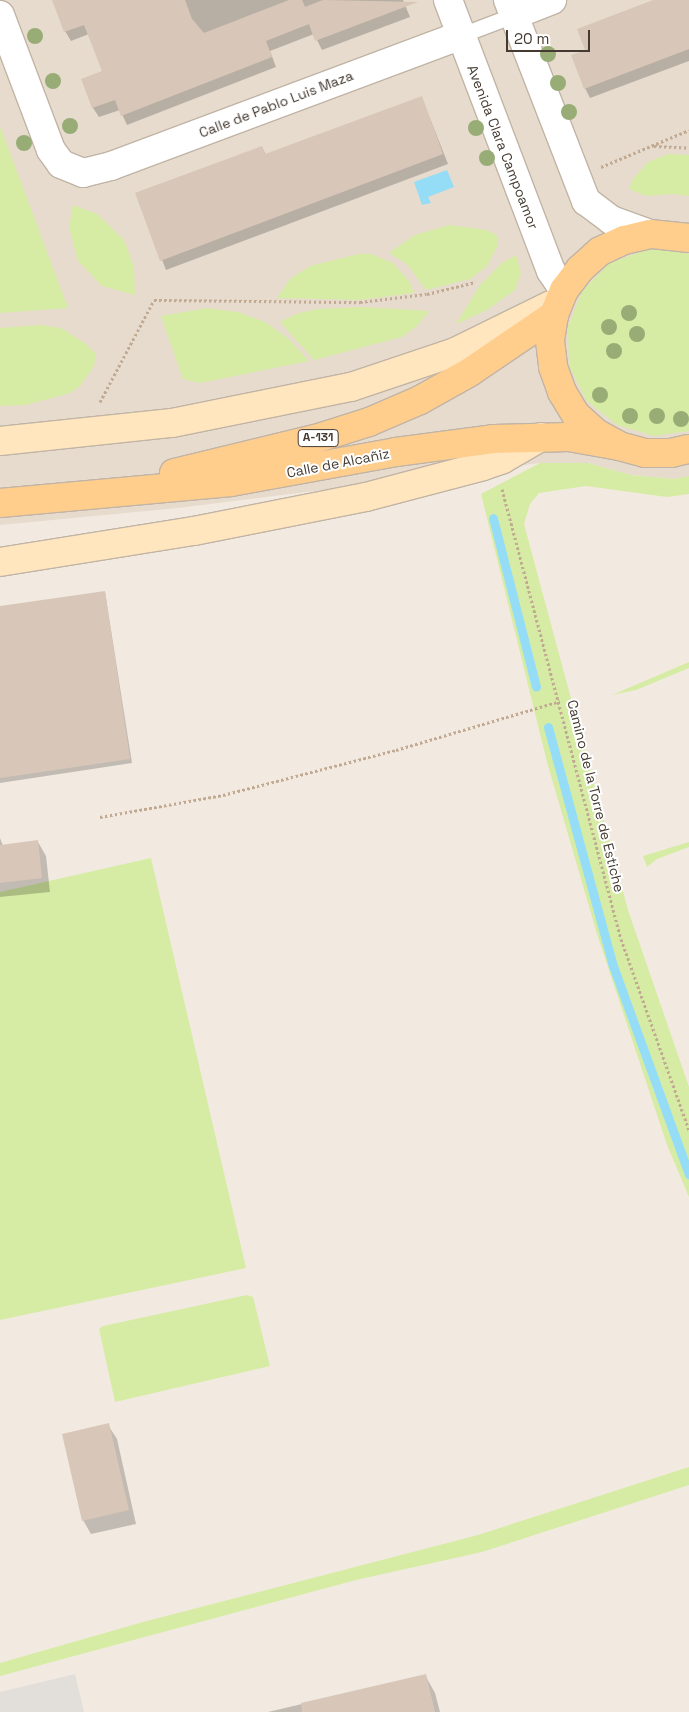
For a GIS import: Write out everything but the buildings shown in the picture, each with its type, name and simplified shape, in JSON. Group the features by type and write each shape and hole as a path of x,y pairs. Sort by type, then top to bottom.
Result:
{"main road":[{"name":"A-131","path":"685,236 650,234 624,240 600,251 580,269 559,302 550,341 553,368 562,392 576,415 596,433 619,446 645,453 671,453 689,449"},
{"path":"0,441 172,423 351,386 455,352 559,302"},
{"name":"Calle de Alcañiz","path":"57,498 238,459 369,422 420,400 470,372 559,302"},
{"path":"0,562 281,515 428,482 495,462 541,437"},
{"name":"Calle de Alcañiz","path":"0,504 231,482 444,444 541,437 569,437 619,446"}],"street":[{"name":"Avenida Clara Campoamor","path":"448,0 550,272 559,302"},
{"path":"552,0 511,7 586,201 601,215 650,234"},
{"name":"Calle de Pablo Luis Maza","path":"0,15 55,158 74,172 90,173 461,34"}],"lane":[{"path":"461,34 511,7"}],"path":[{"path":"595,169 689,130"},
{"path":"654,146 689,148"},
{"path":"100,402 154,300 360,302 427,294 476,282"},
{"name":"Camino de la Torre de Estiche","path":"495,462 560,701 621,939 689,1130"},
{"path":"100,818 223,795 396,750 560,701"}],"shaded area":[{"path":"0,0 689,0 689,476 674,479 631,475 588,463 540,463 178,508 0,525"},
{"path":"75,1674 84,1712 0,1712 0,1692"}],"green space":[{"path":"0,126 68,308 0,313"},
{"path":"668,154 689,155 689,196 673,194 646,196 629,189 633,179 648,162"},
{"path":"73,205 97,214 124,240 134,267 135,295 102,286 78,261 69,227"},
{"path":"449,225 487,230 498,236 497,247 487,266 470,279 426,290 407,264 389,253 415,235"},
{"path":"666,249 689,254 689,431 654,436 617,425 587,401 569,366 568,327 582,291 610,263 646,250"},
{"path":"359,254 371,254 393,263 409,281 414,293 359,300 277,298 290,279 310,266"},
{"path":"516,255 521,273 515,290 487,310 456,324 480,285 502,263"},
{"path":"363,307 429,311 417,326 402,337 314,360 280,322 296,314 317,309"},
{"path":"207,308 238,312 265,322 289,339 309,361 200,383 183,379 161,316"},
{"path":"41,325 61,328 86,344 96,354 94,366 80,386 70,393 26,405 0,406 0,328"},
{"path":"540,463 588,463 631,475 674,479 689,476 689,494 667,497 586,486 539,493 530,504 524,524 628,910 689,1087 689,1197 667,1145 597,934 547,762 481,494"},
{"path":"689,662 689,668 636,690 612,695"},
{"path":"689,842 689,847 657,859 647,867 643,856"},
{"path":"151,858 246,1268 0,1320 0,892"},
{"path":"247,1295 253,1297 270,1366 115,1402 99,1329 103,1326"},
{"path":"689,1467 689,1485 482,1552 356,1580 0,1676 0,1663 143,1622 478,1535"}],"water":[{"path":"447,170 454,187 428,197 431,203 422,205 414,182"}],"waterway":[{"path":"493,518 536,687"},
{"path":"548,727 612,963 689,1174"}]}
